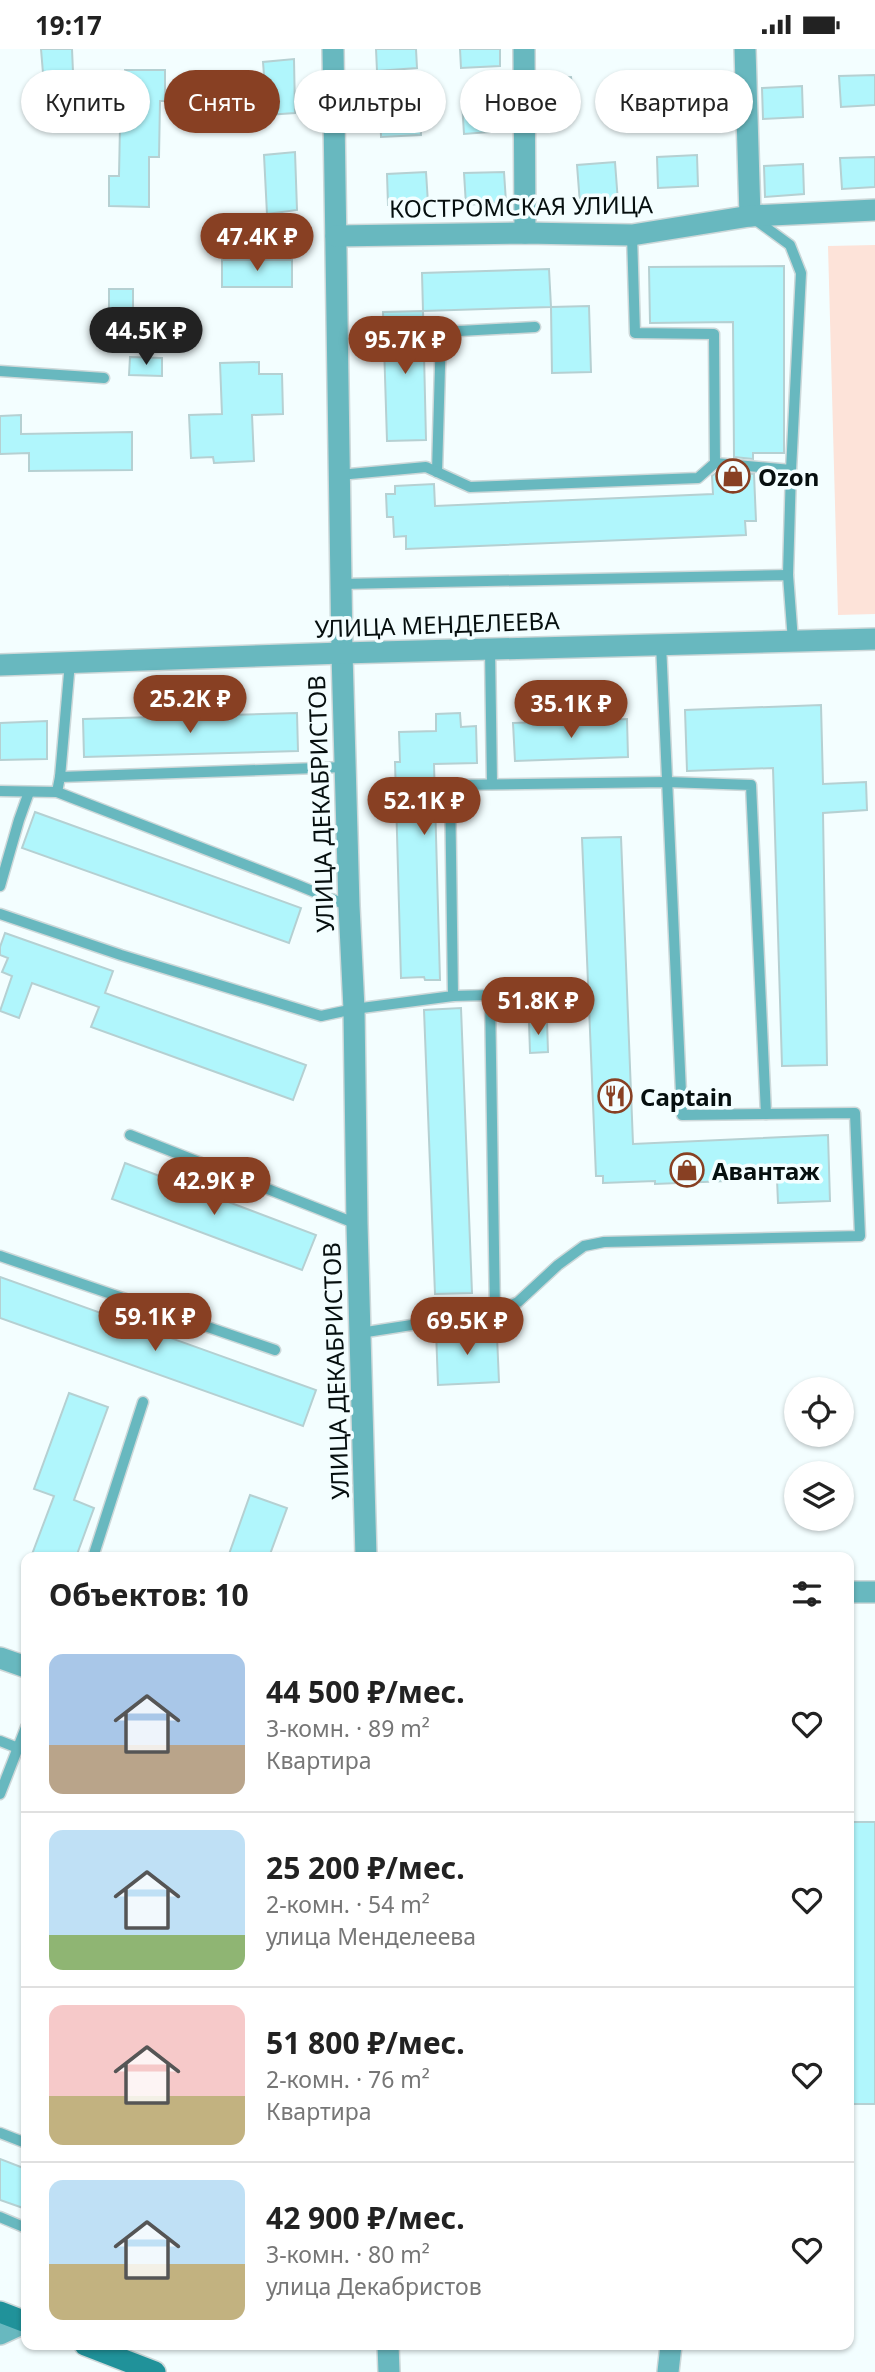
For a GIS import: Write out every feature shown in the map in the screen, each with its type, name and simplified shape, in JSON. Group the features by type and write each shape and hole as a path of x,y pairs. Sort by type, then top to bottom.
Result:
{"main road":[{"path":"0,2312 21,2320"},
{"path":"98,2350 155,2372"}],"street":[{"name":"УЛИЦА ДЕКАБРИСТОВ","path":"333,49 342,653 354,1009 366,1552"},
{"path":"524,49 525,233"},
{"path":"745,49 750,216"},
{"name":"КОСТРОМСКАЯ УЛИЦА","path":"336,236 525,233 632,235 750,216 875,210"},
{"name":"УЛИЦА МЕНДЕЛЕЕВА","path":"0,665 875,639"},
{"path":"854,1592 875,1592"},
{"path":"0,1658 21,1665"},
{"path":"0,2334 21,2324"},
{"path":"388,2350 389,2372"},
{"path":"668,2372 670,2350"}],"lane":[{"path":"750,216 790,244 801,273 788,575 793,641"},
{"path":"632,235 635,333 714,334 715,463"},
{"path":"437,473 441,331 535,327"},
{"path":"0,371 104,378"},
{"path":"339,475 426,467 470,487 698,478 715,463 791,470"},
{"path":"341,584 788,575"},
{"path":"360,1333 495,1312 518,1302 558,1265 584,1246 604,1242 860,1236 855,1113 682,1115 661,644"},
{"path":"490,649 492,784"},
{"path":"57,793 70,662"},
{"path":"60,777 345,767"},
{"path":"453,996 450,785 667,782 751,785 766,1114"},
{"path":"0,791 57,793 349,907"},
{"path":"0,886 29,792"},
{"path":"0,914 321,1016 453,996 490,995 495,1312"},
{"path":"130,1135 357,1224"},
{"path":"0,1256 275,1350"},
{"path":"95,1552 143,1402"},
{"path":"0,1794 21,1740"},
{"path":"0,1741 18,1748"},
{"path":"0,2133 21,2141"},
{"path":"0,2217 21,2226"}],"shaded area":[{"path":"875,245 875,614 838,615 828,246"}],"building":[{"path":"41,49 72,49 73,70 43,70"},
{"path":"376,49 416,49 417,68 377,70"},
{"path":"460,49 500,49 500,66 461,68"},
{"path":"294,59 294,113 280,114 280,70 264,70 263,62"},
{"path":"150,70 164,70 164,101 160,101 159,157 149,157 149,207 109,206 109,176 119,176 120,133 150,133"},
{"path":"875,75 875,105 841,107 839,76"},
{"path":"802,86 803,117 763,119 762,88"},
{"path":"381,133 421,133 421,135 381,137"},
{"path":"295,152 297,210 267,214 264,155"},
{"path":"697,155 698,186 658,188 657,157"},
{"path":"875,157 875,187 842,189 840,158"},
{"path":"615,162 618,202 580,204 577,165"},
{"path":"803,164 804,194 765,197 764,166"},
{"path":"426,172 428,203 388,205 387,174"},
{"path":"504,172 506,202 466,205 464,173"},
{"path":"222,260 292,260 292,287 222,287"},
{"path":"784,266 784,453 753,453 753,459 734,457 733,322 650,323 649,267"},
{"path":"549,269 551,307 423,311 422,273"},
{"path":"109,289 133,289 133,309 109,309"},
{"path":"589,306 591,372 552,373 551,307"},
{"path":"423,311 426,440 387,441 383,312"},
{"path":"130,357 162,358 162,376 129,375"},
{"path":"259,362 259,374 282,374 283,414 252,415 254,461 214,463 213,457 191,458 189,415 222,414 220,363"},
{"path":"21,415 21,434 132,432 132,470 29,471 29,453 0,454 0,416"},
{"path":"729,472 754,474 756,521 745,521 746,535 406,549 406,536 394,537 393,517 387,517 386,494 395,494 395,486 434,484 435,506 713,494 712,476"},
{"path":"821,705 823,784 866,782 867,810 823,813 827,1065 782,1066 773,768 687,771 685,710"},
{"path":"297,713 298,751 84,757 83,719"},
{"path":"460,713 461,727 476,726 477,763 434,764 440,980 425,980 424,977 401,978 395,762 400,762 399,732 436,731 436,714"},
{"path":"627,719 628,757 515,761 513,723"},
{"path":"47,721 47,759 0,760 0,723"},
{"path":"35,812 301,908 289,943 22,848"},
{"path":"621,837 633,1144 828,1135 830,1201 778,1203 777,1179 655,1184 655,1181 603,1183 603,1176 596,1176 582,838"},
{"path":"5,933 113,971 105,993 306,1065 293,1100 91,1027 99,1007 32,983 19,1018 0,1011 12,976 2,972 8,958 0,955"},
{"path":"461,1008 472,1293 435,1294 424,1010"},
{"path":"547,1021 548,1052 530,1053 529,1022"},
{"path":"125,1163 316,1235 302,1270 112,1199"},
{"path":"0,1277 316,1390 303,1426 0,1318"},
{"path":"491,1328 491,1336 497,1336 499,1382 438,1385 436,1330"},
{"path":"69,1393 108,1407 74,1500 94,1508 78,1552 33,1552 54,1496 34,1489"},
{"path":"250,1495 287,1508 271,1552 230,1552"},
{"path":"854,1822 875,1822 875,2104 854,2104"},
{"path":"0,2159 21,2167 21,2207 0,2200"}],"place":[{"name":"Ozon","path":"733,476"},
{"name":"Captain","path":"615,1096"},
{"name":"Авантаж","path":"687,1170"}]}
